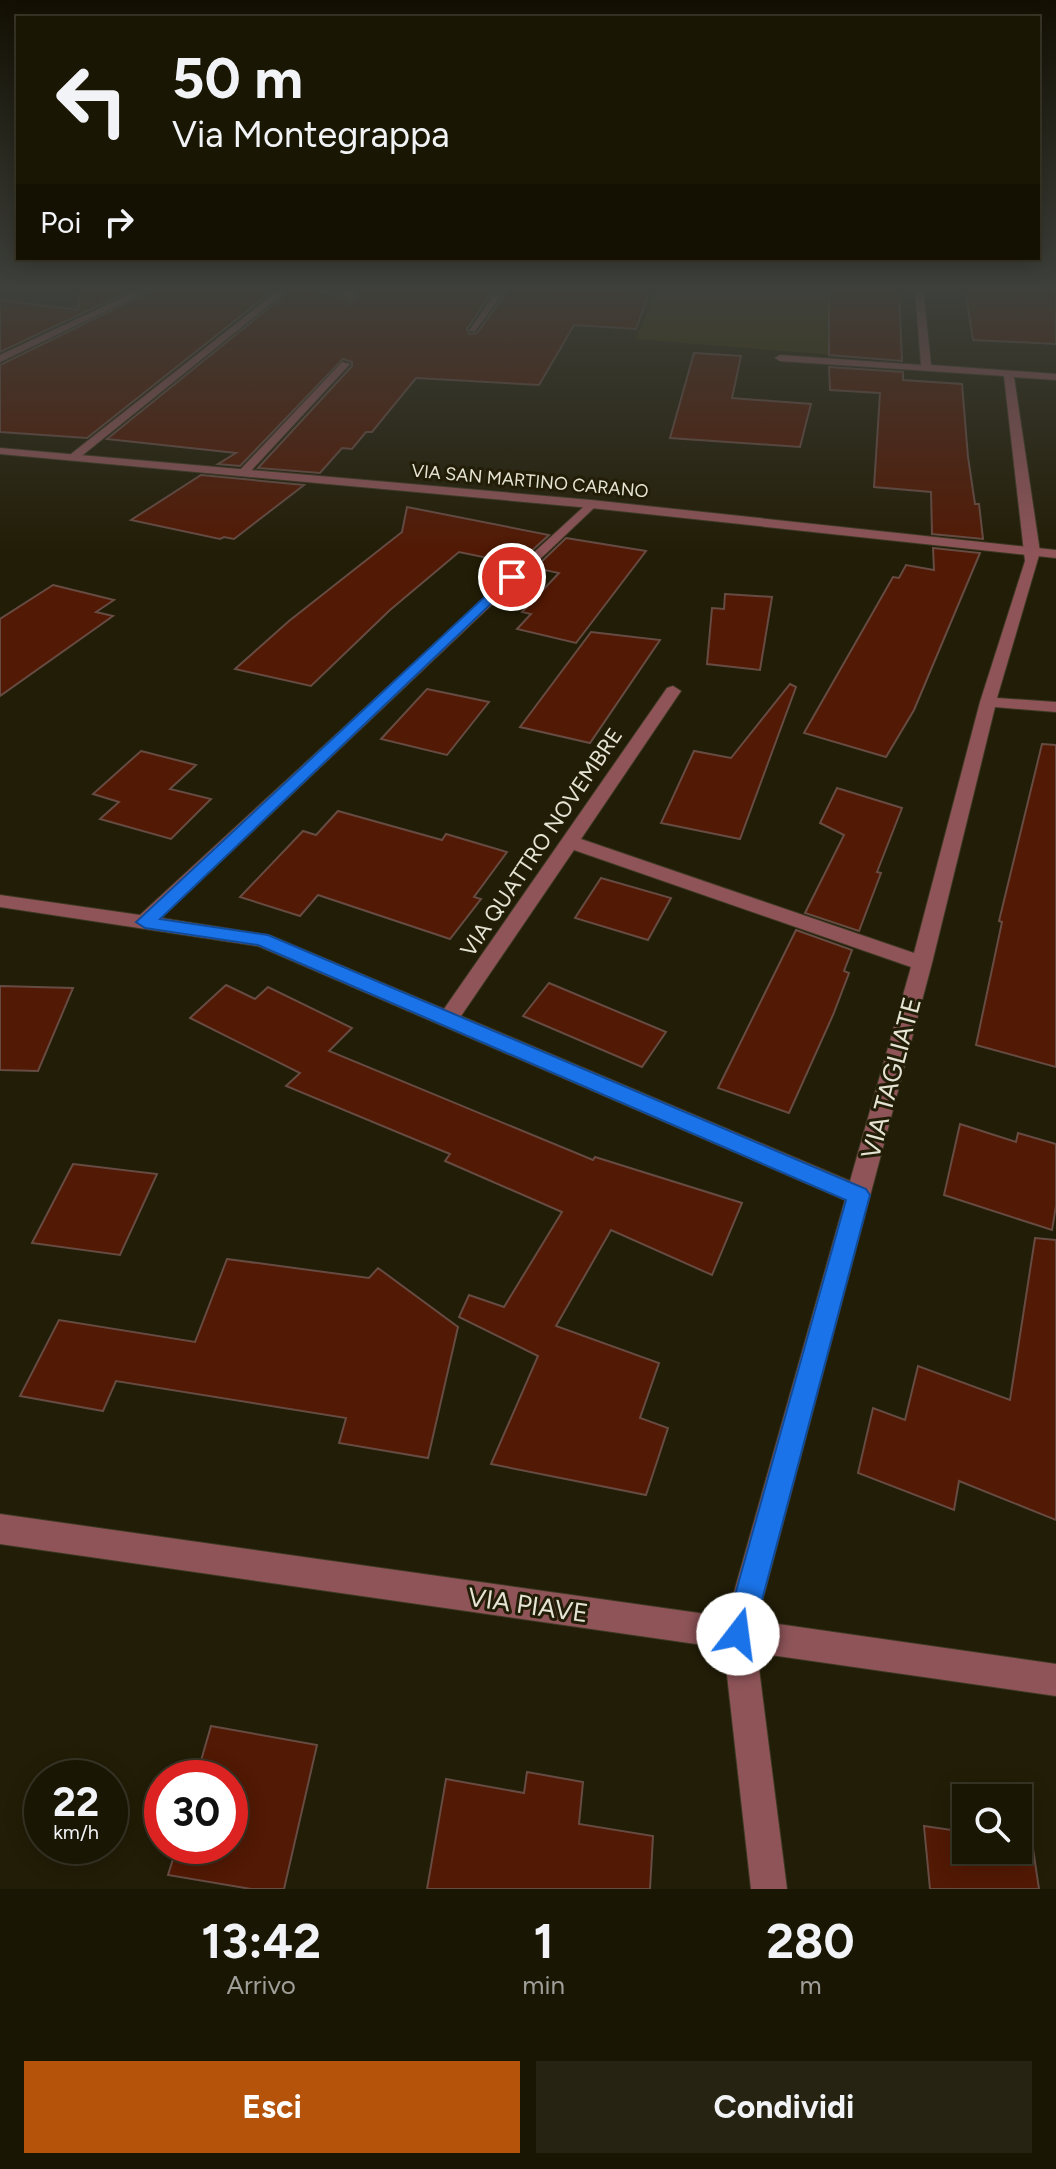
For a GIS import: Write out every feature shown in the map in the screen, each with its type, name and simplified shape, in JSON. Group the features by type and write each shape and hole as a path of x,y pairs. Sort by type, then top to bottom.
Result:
{"street":[{"path":"75,456 174,377"},
{"path":"244,472 333,377"},
{"path":"1010,377 1044,553"},
{"name":"VIA SAN MARTINO CARANO","path":"0,451 591,504 1044,553"},
{"path":"145,922 591,504"},
{"name":"VIA TAGLIATE","path":"769,1889 738,1634 922,963 988,702 1044,553"},
{"name":"VIA QUATTRO NOVEMBRE","path":"448,1019 673,691"},
{"path":"988,702 1056,707"},
{"path":"570,842 922,963"},
{"path":"0,901 262,940 859,1195"},
{"name":"VIA PIAVE","path":"0,1529 1056,1680"}],"building":[{"path":"0,377 164,377 87,438 0,432"},
{"path":"183,377 326,377 240,466 218,464 236,453 107,439"},
{"path":"342,377 544,377 539,385 416,378 372,432 366,432 352,449 342,448 320,473 258,468"},
{"path":"687,377 736,377 732,398 811,404 800,447 670,438"},
{"path":"829,377 903,377 903,380 962,384 968,457 983,539 932,534 931,492 874,487 880,393 830,390"},
{"path":"201,475 304,485 234,539 220,539 131,520"},
{"path":"407,507 549,535 517,564 459,552 390,610 311,686 235,669 289,621 402,532"},
{"path":"566,538 646,551 576,643 517,629 531,614 522,612 559,573 535,568"},
{"path":"933,548 980,553 914,710 886,757 804,733 893,577 899,578 906,565 934,570"},
{"path":"53,585 114,600 96,612 113,616 0,696 0,619"},
{"path":"725,594 772,597 760,670 707,664 712,608 724,609"},
{"path":"591,632 660,640 590,743 520,727"},
{"path":"790,684 796,687 740,839 661,823 694,751 731,758"},
{"path":"427,689 489,702 447,755 381,739"},
{"path":"1042,744 1056,745 1056,1067 976,1045 1002,922 999,921"},
{"path":"141,751 196,765 170,789 211,799 171,839 100,819 119,802 93,794"},
{"path":"837,788 902,808 877,872 881,873 859,931 805,913 844,835 820,823"},
{"path":"338,811 442,840 446,834 507,852 474,897 481,899 450,939 318,895 300,916 240,897 303,831 316,835"},
{"path":"601,878 671,898 648,940 575,918"},
{"path":"796,930 852,950 844,971 849,973 833,1015 789,1113 718,1088"},
{"path":"549,983 666,1032 642,1067 523,1016"},
{"path":"226,985 255,999 268,987 352,1028 329,1051 593,1160 595,1157 742,1203 712,1275 611,1230 556,1326 659,1363 640,1418 668,1428 646,1495 491,1464 538,1356 459,1317 469,1295 504,1307 562,1212 445,1161 450,1154 286,1086 300,1073 190,1018"},
{"path":"0,986 73,988 38,1071 0,1070"},
{"path":"960,1124 1016,1142 1018,1133 1056,1144 1056,1206 1052,1230 944,1195"},
{"path":"73,1164 157,1174 120,1255 32,1243"},
{"path":"1035,1238 1056,1240 1056,1520 959,1481 954,1510 858,1473 873,1408 905,1420 918,1366 1010,1400"},
{"path":"227,1259 369,1278 378,1268 458,1327 428,1458 339,1443 346,1418 116,1381 103,1411 20,1396 59,1320 195,1342"},
{"path":"211,1726 317,1745 284,1889 251,1889 168,1875 171,1864 248,1864 248,1760 201,1760"},
{"path":"527,1772 583,1782 579,1824 653,1836 650,1889 427,1889 446,1779 524,1793"},
{"path":"924,1826 952,1830 952,1864 1032,1864 1032,1842 1039,1889 930,1889"}],"route":[{"path":"512,577 145,922 262,940 859,1195 738,1634"}]}
